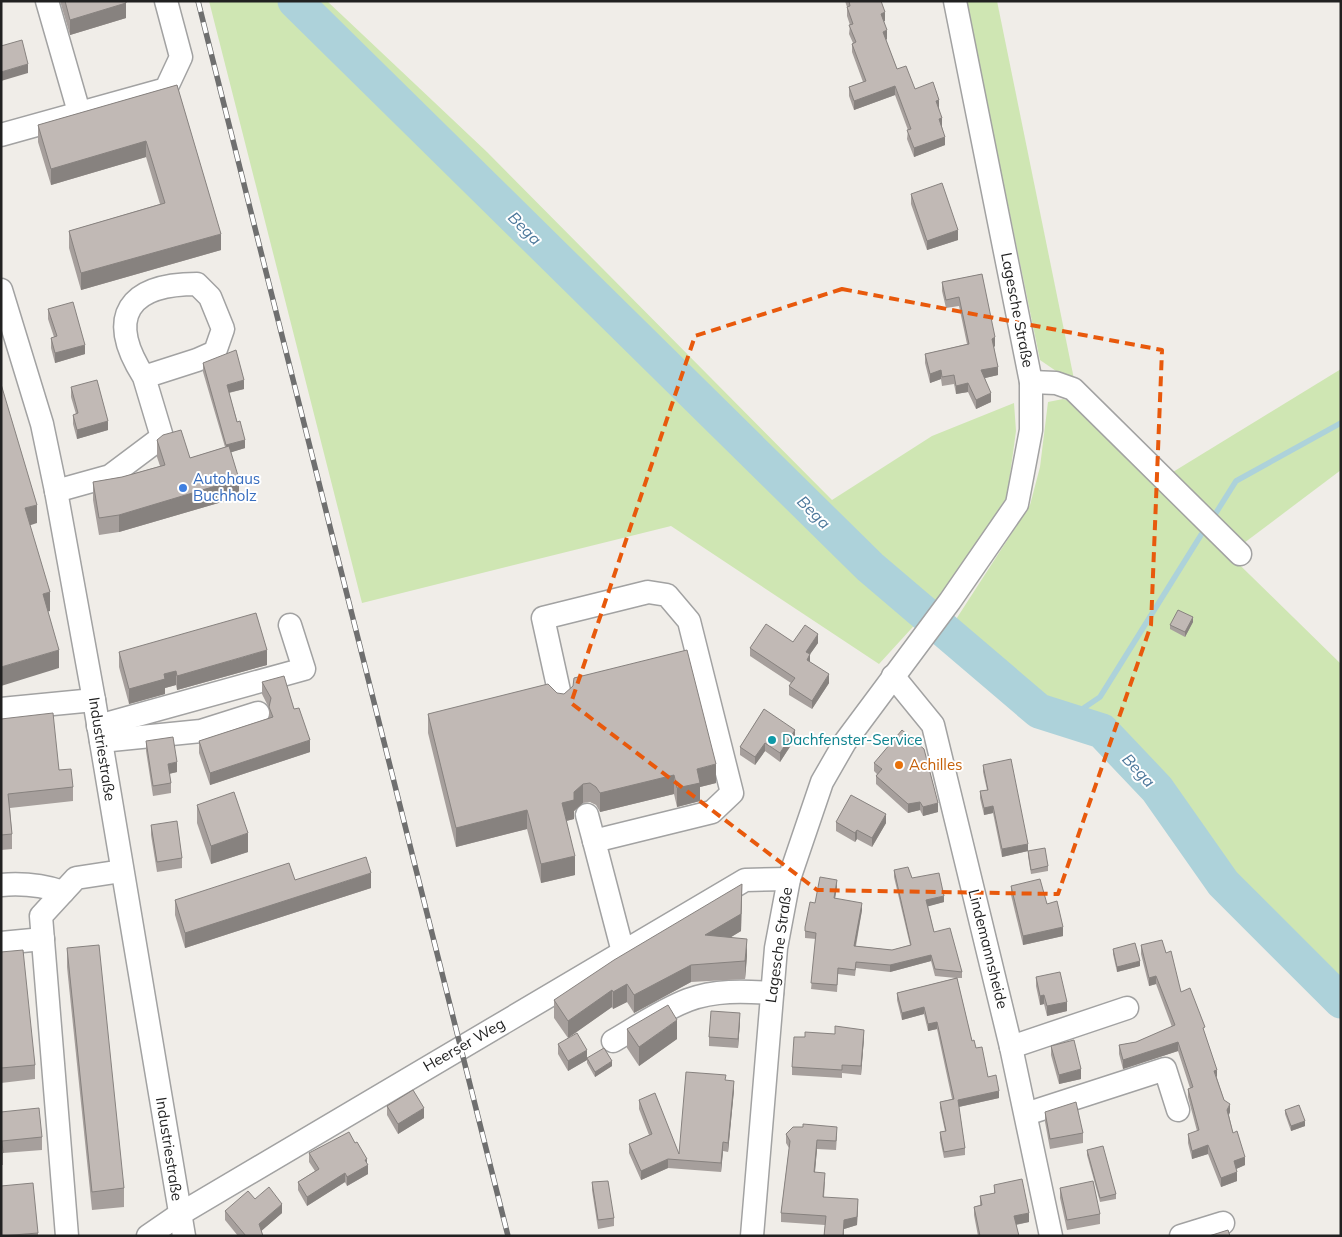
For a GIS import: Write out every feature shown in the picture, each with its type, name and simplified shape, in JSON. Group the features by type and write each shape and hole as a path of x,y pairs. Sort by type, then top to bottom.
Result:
{"street":[{"path":"47,1 79,112"},
{"path":"1,135 166,89 181,57 166,1"},
{"name":"Lagesche Straße","path":"752,1236 777,939 788,879 822,782 845,742 950,601 1016,504 1031,430 1032,382 955,1"},
{"path":"56,491 110,476 162,437 144,377 135,363 125,334 126,314 145,292 172,284 197,284 210,297 223,329 215,352 197,360 144,377"},
{"name":"Industriestraße","path":"1,290 42,424 56,491 100,734 184,1236"},
{"path":"1032,382 1056,383 1072,389 1240,554"},
{"path":"561,700 542,618 648,592 667,595 689,621 732,793 712,812 594,841"},
{"path":"100,734 304,669 290,625"},
{"name":"Lindemannsheide","path":"893,676 933,725 1011,1046 1051,1236"},
{"path":"1,710 94,700"},
{"path":"100,734 201,731 258,713"},
{"path":"587,815 623,952"},
{"path":"67,1236 41,916 76,878 122,870"},
{"name":"Heerser Weg","path":"148,1236 180,1214 745,880 788,879"},
{"path":"1,885 20,883 42,885 63,892"},
{"path":"1,943 42,939"},
{"path":"613,1041 687,1000 709,994 736,991 772,993"},
{"path":"1011,1046 1127,1008"},
{"path":"1026,1114 1164,1068 1178,1110"},
{"path":"1181,1236 1223,1223"}],"highlighted area":[{"path":"842,289 1162,350 1151,625 1058,894 817,890 571,703 695,336"}],"green space":[{"path":"209,1 327,1 487,152 832,500 932,436 1014,403 1016,431 1007,497 943,594 879,664 671,526 362,603"},
{"path":"966,1 997,1 1075,384 1040,360"},
{"path":"1341,369 1341,470 1240,546 1168,475"},
{"path":"1063,399 1073,402 1341,664 1341,984 1226,875 1162,781 1106,722 1040,700 951,627 1030,505 1040,467 1048,402"}],"building":[{"path":"65,1 126,1 126,3 70,20"},
{"path":"849,1 881,1 885,12 881,14 887,30 883,32 897,69 906,66 915,89 933,82 939,100 936,101 942,118 939,119 945,137 914,148 907,130 911,129 895,86 854,101 849,87 866,81 852,44 856,42 849,25 853,24 847,7 850,6"},
{"path":"22,40 28,64 1,72 1,46"},
{"path":"177,85 221,234 81,273 69,231 165,203 146,141 51,169 38,125"},
{"path":"942,183 958,230 927,241 911,194"},
{"path":"982,274 995,337 992,339 998,367 981,370 991,393 976,400 968,383 956,386 954,375 942,377 941,370 930,374 925,354 969,344 959,297 946,300 942,282"},
{"path":"73,302 85,345 55,353 51,338 57,336 48,309"},
{"path":"236,350 244,380 227,385 237,422 240,421 245,440 226,445 203,363"},
{"path":"97,380 108,421 77,430 73,415 78,413 71,387"},
{"path":"1,384 37,505 25,508 50,592 43,594 59,650 1,667"},
{"path":"181,430 190,458 229,446 239,479 119,515 99,518 93,482 122,477 165,465 157,440 163,435"},
{"path":"1178,610 1193,617 1185,632 1170,625"},
{"path":"256,613 267,650 177,676 176,671 164,674 165,679 129,689 119,652"},
{"path":"766,624 793,642 805,625 818,634 806,652 810,654 807,660 829,674 812,701 789,686 795,678 750,648"},
{"path":"687,650 716,764 697,769 700,783 677,788 674,775 600,793 590,783 583,784 574,792 574,800 562,803 575,856 541,864 527,810 456,828 428,714 548,684 557,693 564,694 573,686 574,678"},
{"path":"284,676 294,709 299,708 310,740 210,773 199,741 273,717 269,707 271,698 262,682"},
{"path":"764,709 795,730 780,753 765,743 755,757 740,747"},
{"path":"53,713 59,770 71,769 73,787 8,794 12,834 1,835 1,719"},
{"path":"902,730 924,749 938,803 923,807 920,802 908,804 876,776 882,769 874,763"},
{"path":"173,737 177,762 168,764 171,783 153,786 146,741"},
{"path":"1011,759 1028,844 1002,849 993,806 984,808 980,791 988,790 983,765"},
{"path":"234,792 248,833 211,846 197,805"},
{"path":"851,795 886,814 872,838 857,830 855,833 836,822"},
{"path":"177,821 182,858 157,862 151,825"},
{"path":"1045,848 1048,866 1031,870 1028,851"},
{"path":"366,857 371,873 185,933 175,900 289,863 295,880"},
{"path":"908,867 912,878 939,873 944,896 926,900 934,932 950,928 962,972 935,969 931,955 890,965 856,962 855,970 838,968 837,985 811,983 816,933 805,931 805,927 810,902 815,903 820,877 837,880 834,898 862,903 854,946 892,950 911,945 894,870"},
{"path":"1040,879 1047,904 1057,901 1063,927 1023,936 1011,886"},
{"path":"742,884 741,914 705,935 747,939 745,961 691,965 634,995 627,984 613,992 612,990 568,1021 554,1000 614,960"},
{"path":"1162,940 1166,953 1171,951 1181,992 1190,988 1205,1027 1203,1028 1217,1070 1214,1071 1224,1100 1230,1104 1227,1110 1233,1133 1237,1131 1245,1157 1234,1161 1237,1172 1221,1178 1208,1145 1192,1151 1188,1134 1199,1130 1188,1089 1193,1087 1178,1042 1123,1060 1119,1045 1136,1042 1175,1025 1156,976 1149,978 1141,945"},
{"path":"1135,943 1140,961 1117,967 1113,949"},
{"path":"99,945 124,1188 92,1192 67,948"},
{"path":"23,950 35,1065 1,1068 1,952"},
{"path":"1060,972 1067,1002 1047,1006 1044,995 1040,996 1036,977"},
{"path":"957,978 972,1041 974,1040 976,1048 982,1047 988,1077 996,1075 999,1091 958,1100 965,1148 944,1152 940,1132 946,1131 940,1102 954,1099 937,1022 928,1024 924,1007 902,1013 897,993"},
{"path":"668,1005 677,1020 639,1047 627,1029"},
{"path":"711,1011 740,1013 738,1039 709,1037"},
{"path":"835,1026 864,1030 861,1066 842,1065 842,1070 792,1067 794,1037 805,1037 805,1032 835,1034"},
{"path":"577,1033 587,1050 568,1061 558,1044"},
{"path":"1074,1040 1081,1069 1059,1075 1051,1046"},
{"path":"604,1048 612,1061 595,1072 587,1058"},
{"path":"686,1072 726,1075 725,1080 734,1081 728,1143 723,1142 721,1163 668,1159 641,1171 629,1144 652,1134 639,1100 655,1093 679,1154"},
{"path":"413,1090 424,1108 398,1124 387,1106"},
{"path":"1076,1102 1083,1133 1050,1139 1045,1112"},
{"path":"1299,1105 1305,1121 1291,1126 1285,1110"},
{"path":"39,1108 42,1137 2,1141 3,1153 1,1153 1,1112"},
{"path":"803,1124 837,1127 836,1141 817,1140 814,1172 825,1173 823,1197 858,1199 857,1217 844,1220 843,1236 824,1236 826,1216 781,1213 790,1141 786,1134 793,1127 803,1127"},
{"path":"349,1132 367,1159 365,1160 368,1165 347,1177 345,1173 307,1197 298,1182 319,1169 309,1153"},
{"path":"1103,1146 1116,1194 1100,1198 1087,1150"},
{"path":"1022,1179 1029,1213 1014,1216 1019,1236 980,1236 974,1207 982,1205 980,1196 995,1193 994,1185"},
{"path":"608,1181 614,1218 598,1220 592,1182"},
{"path":"1093,1181 1100,1214 1067,1220 1060,1188"},
{"path":"33,1183 38,1233 1,1236 1,1186"},
{"path":"269,1187 282,1204 259,1224 263,1236 246,1236 225,1211 248,1191 255,1199"},
{"path":"1228,1230 1230,1236 1209,1236"}],"waterway":[{"name":"Bega","path":"295,1 870,567 1039,711 1102,731 1157,789 1223,883 1341,1001"},
{"path":"1214,516 1236,481 1341,423"},
{"path":"1066,720 1100,697 1201,535"}],"railway":[{"path":"198,1 508,1236"}],"place":[{"name":"Autohaus Buchholz","path":"183,488"},
{"name":"Dachfenster-Service","path":"772,740"},
{"name":"Achilles","path":"899,765"}]}
